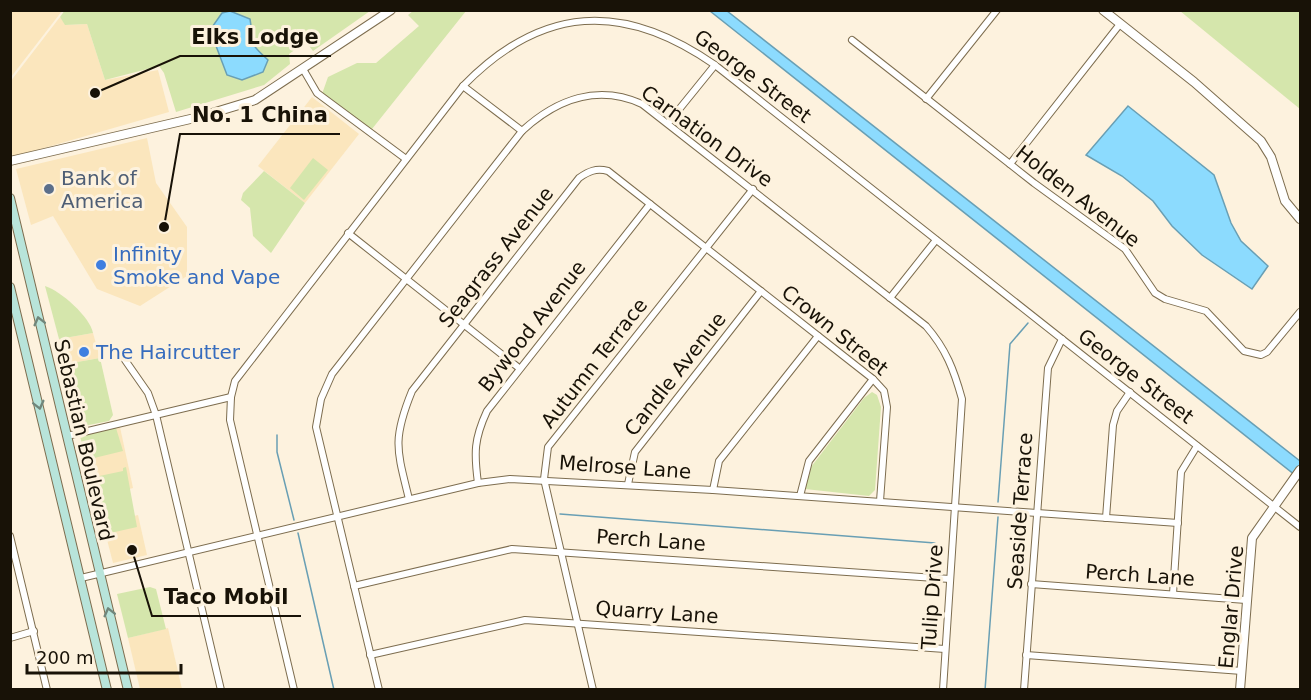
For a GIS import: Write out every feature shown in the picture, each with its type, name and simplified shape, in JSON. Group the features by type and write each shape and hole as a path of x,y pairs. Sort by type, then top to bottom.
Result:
{"main road":[{"name":"Sebastian Boulevard","path":"10,198 128,690"},
{"name":"Sebastian Boulevard","path":"10,287 107,690"}],"street":[{"path":"10,161 230,109 255,100 391,10"},
{"path":"926,99 997,10"},
{"path":"1102,10 1194,82 1261,141 1271,158 1285,201 1300,219"},
{"name":"George Street","path":"231,397 235,381 248,361 463,87 506,49 536,34 567,24 608,20 643,26 682,42 715,65 1300,527"},
{"path":"1010,164 1120,24"},
{"name":"Holden Avenue","path":"852,40 1010,164 1125,249 1155,293 1165,299 1206,311 1244,351 1261,355 1267,352 1300,312"},
{"path":"668,123 715,65"},
{"path":"303,69 317,93 406,159"},
{"path":"463,87 522,131"},
{"name":"Carnation Drive","path":"379,690 316,427 321,399 332,374 522,131 541,114 566,101 598,93 624,96 642,104 926,326 941,343 953,365 962,399 955,507"},
{"name":"Seagrass Avenue","path":"409,500 397,449 400,421 412,391 579,178 590,171 608,171 706,248"},
{"name":"Autumn Terrace","path":"592,690 544,479 548,447 753,189"},
{"name":"Bywood Avenue","path":"478,483 473,453 477,432 487,411 650,204"},
{"path":"348,233 519,368"},
{"path":"890,298 936,240"},
{"name":"Crown Street","path":"706,248 873,379 884,391 887,407 880,501"},
{"name":"Candle Avenue","path":"628,484 634,452 760,291"},
{"path":"713,490 719,461 818,336"},
{"name":"Seaside Terrace","path":"1024,690 1048,368 1051,357 1062,339"},
{"path":"125,360 148,393 156,416 221,690"},
{"path":"800,496 809,460 873,379"},
{"path":"1106,518 1113,425 1117,411 1130,392"},
{"path":"67,436 231,397 230,420 294,690"},
{"path":"1173,594 1181,472 1197,446"},
{"name":"Englar Drive","path":"1240,690 1252,538 1273,505 1300,470"},
{"name":"Melrose Lane","path":"81,578 478,483 544,479 1178,523"},
{"name":"Tulip Drive","path":"942,690 955,507"},
{"path":"10,536 47,690"},
{"name":"Perch Lane","path":"354,586 512,549 560,550 950,579"},
{"name":"Perch Lane","path":"1031,584 1246,600"},
{"name":"Quarry Lane","path":"370,655 525,620 945,649"},
{"path":"10,638 33,631"},
{"path":"1026,655 1242,671"}],"shaded area":[{"path":"10,11 62,11 11,77"},
{"path":"60,17 66,25 87,24 105,80 158,70 169,112 13,157 10,145 10,82"},
{"path":"312,97 359,134 305,203 258,166"},
{"path":"147,138 156,183 187,227 187,276 140,306 97,289 53,216 31,225 16,169"},
{"path":"93,333 100,358 66,364 59,339"},
{"path":"120,427 133,488 96,499 80,436"},
{"path":"138,515 147,555 113,563 103,524"},
{"path":"168,628 182,689 140,689 128,638"}],"green space":[{"path":"65,10 370,11 313,51 306,42 289,54 290,64 264,85 176,112 164,73 159,66 105,80 87,24 65,25 60,17"},
{"path":"413,11 466,11 372,129 353,119 322,94 328,77 357,63 376,63 419,26 408,15"},
{"path":"1180,11 1300,11 1300,109"},
{"path":"313,158 328,170 304,200 290,188"},
{"path":"264,171 305,203 271,253 253,236 250,208 241,200 243,193"},
{"path":"45,286 59,293 74,305 93,333 59,339"},
{"path":"100,358 113,415 109,421 84,426 76,419 66,364"},
{"path":"872,392 877,395 881,407 875,490 869,496 805,489 811,467 864,398"},
{"path":"116,428 123,451 86,460 80,436"},
{"path":"126,467 137,527 106,534 90,478 123,471"},
{"path":"150,587 156,589 166,629 128,638 117,594"}],"water":[{"path":"230,11 250,19 252,41 268,60 263,72 242,80 227,75 210,30 222,13"},
{"path":"710,11 727,11 1300,461 1300,479"},
{"path":"1128,106 1214,175 1231,223 1241,241 1268,266 1252,289 1202,255 1172,226 1153,201 1122,176 1086,155"}],"waterway":[{"path":"998,502 1010,344 1028,323"},
{"path":"277,435 277,452 294,520"},
{"path":"560,514 935,543"},
{"path":"985,690 998,517"},
{"path":"298,533 334,690"}],"place":[{"name":"Elks Lodge","path":"95,93"},
{"name":"Bank of America","path":"49,189"},
{"name":"No. 1 China","path":"164,227"},
{"name":"Infinity Smoke and Vape","path":"101,265"},
{"name":"The Haircutter","path":"84,352"},
{"name":"Taco Mobil","path":"132,550"}]}
